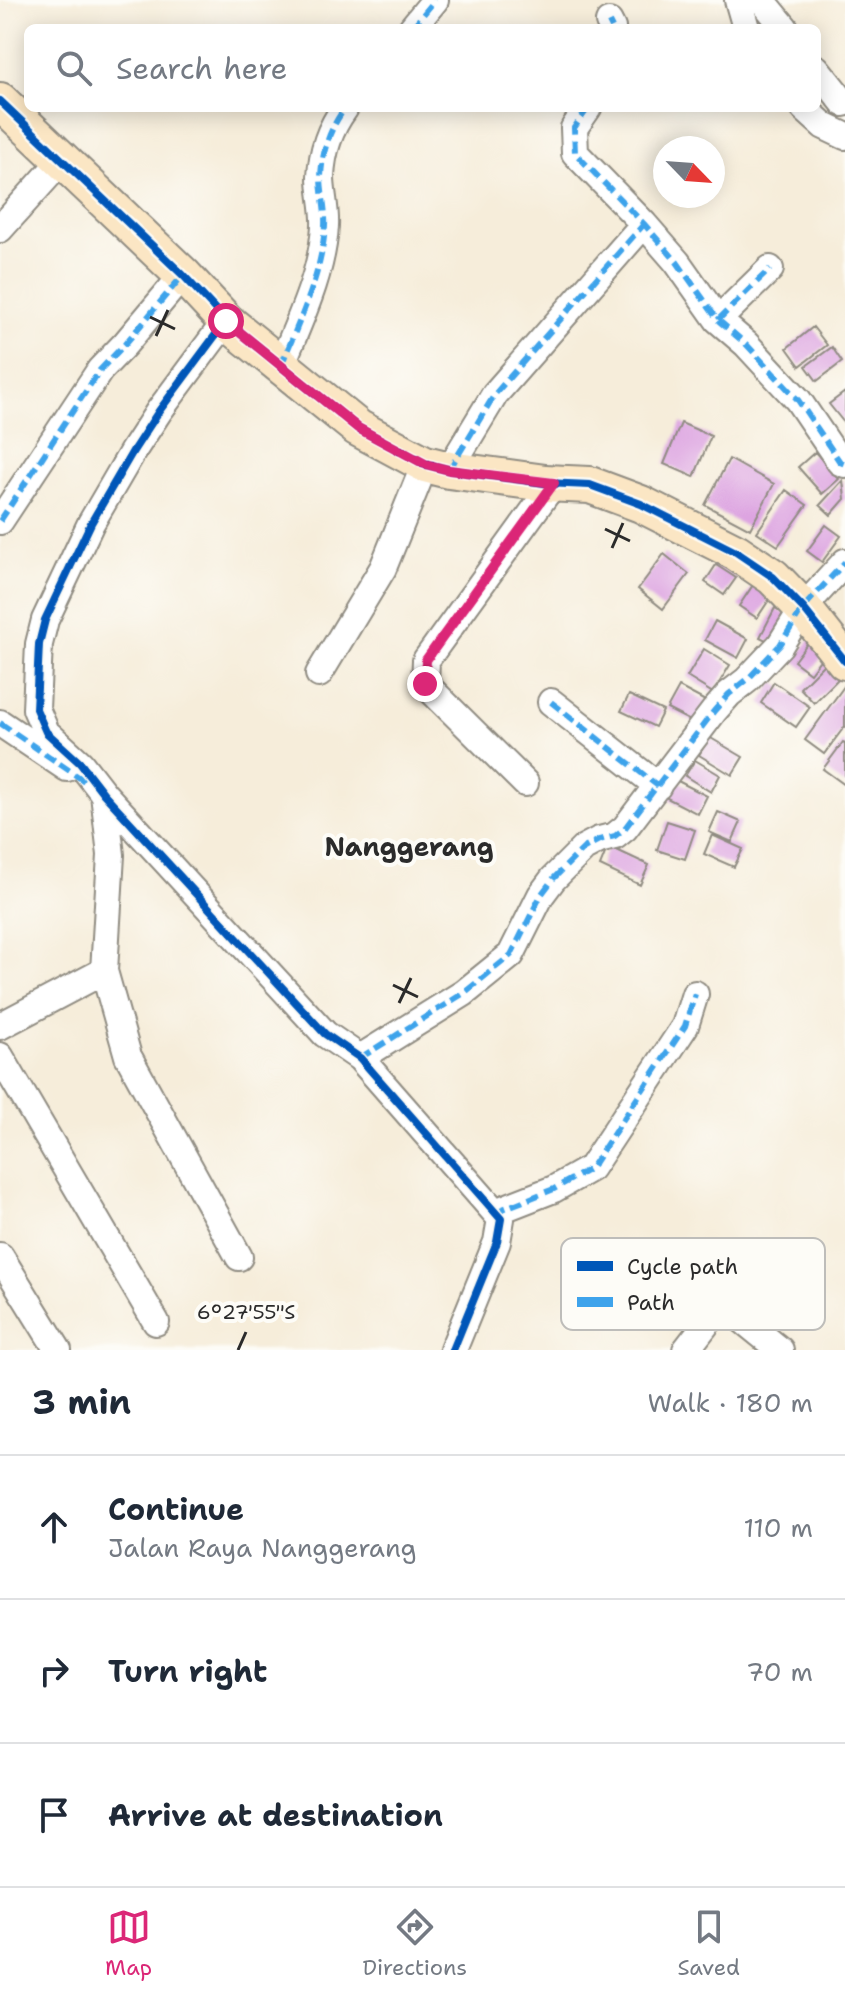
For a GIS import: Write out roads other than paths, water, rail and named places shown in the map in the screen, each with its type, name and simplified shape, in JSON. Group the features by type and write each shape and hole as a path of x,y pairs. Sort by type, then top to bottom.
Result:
{"street":[{"path":"415,24 435,0"},
{"path":"738,0 745,24"},
{"path":"762,0 782,24"},
{"path":"821,74 844,103"},
{"path":"0,101 183,275 226,321 358,428 437,467 590,485 641,504 736,552 773,577 803,608 845,661"},
{"path":"281,366 312,293 325,225 321,177 325,151 333,124 342,112"},
{"path":"585,112 574,128 575,153 677,262 718,320 746,344 798,400 840,462 845,464"},
{"path":"808,112 824,126 845,136"},
{"path":"0,229 62,160"},
{"path":"319,674 383,568 437,467 495,394 644,224"},
{"path":"718,320 770,269"},
{"path":"0,521 100,370 183,275"},
{"path":"226,321 159,411 91,523 45,620 39,644 36,709 46,732 80,763 104,794 325,1034 360,1058 501,1219 497,1242 453,1350"},
{"path":"525,783 425,684 426,660 554,483"},
{"path":"360,1058 464,993 511,955 541,895 553,879 584,848 615,836 625,828 714,711 780,645 803,608 845,562"},
{"path":"551,702 658,786"},
{"path":"0,723 104,794 111,855 104,971 128,1056 239,1257"},
{"path":"0,1026 104,971"},
{"path":"495,1212 554,1189 591,1168 685,1026 695,994"},
{"path":"0,1056 156,1322"},
{"path":"0,1256 58,1350"},
{"path":"686,1350 702,1330"},
{"path":"755,1330 780,1350"}],"district":[{"name":"Nanggerang","path":"409,846"}]}
